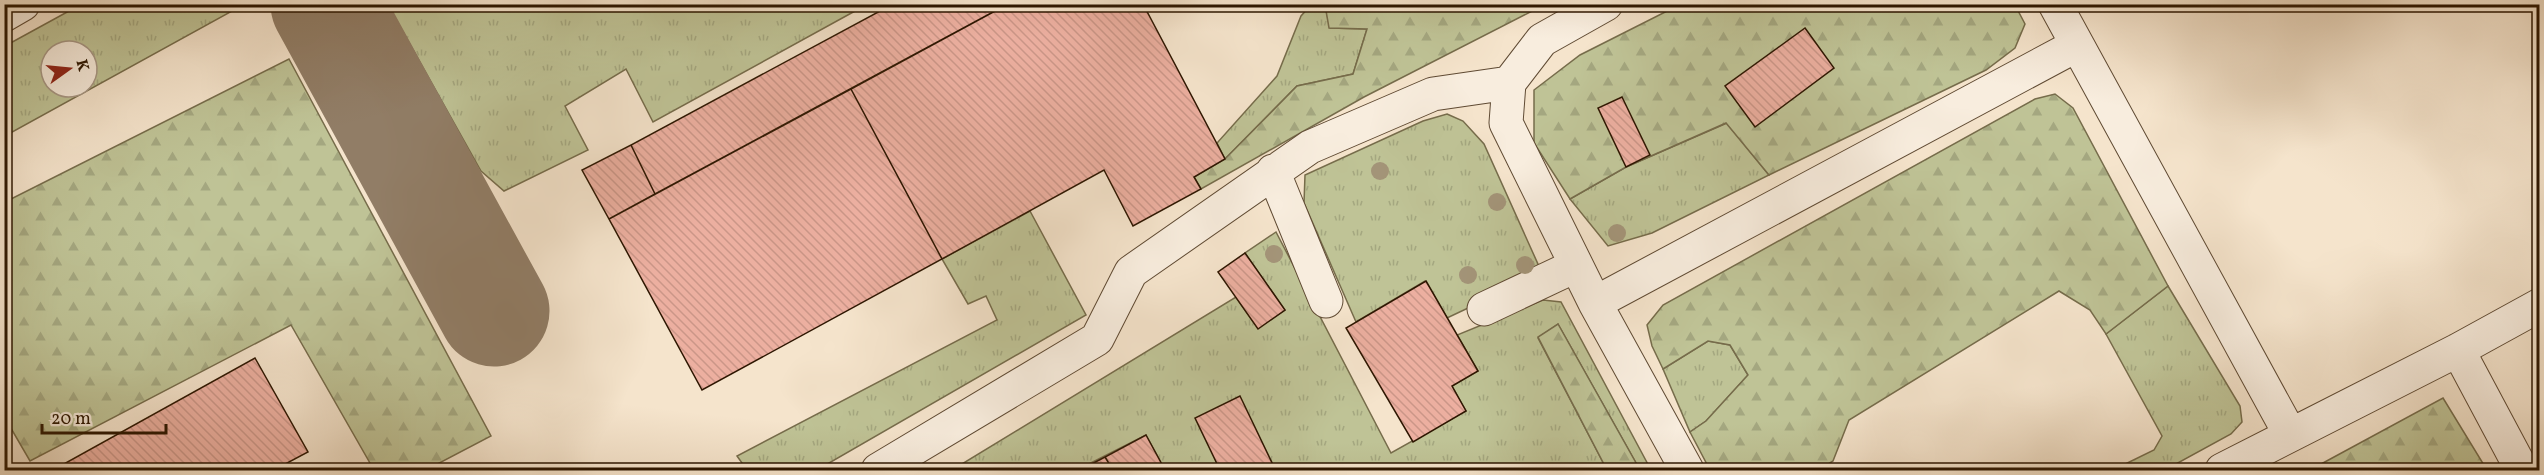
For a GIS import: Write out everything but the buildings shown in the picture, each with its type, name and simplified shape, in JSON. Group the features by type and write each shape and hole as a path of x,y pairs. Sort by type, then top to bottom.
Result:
{"street":[{"path":"4,15 23,4"},
{"path":"1606,4 1542,39 1509,83 1506,123 1575,266 1687,471"},
{"path":"2055,4 2290,434"},
{"path":"1595,303 2077,45"},
{"path":"878,471 1097,339 1131,272 1310,147 1433,94 1509,83"},
{"path":"1273,171 1326,300"},
{"path":"1484,309 1575,266"},
{"path":"2222,471 2290,434 2458,350 2540,305"},
{"path":"2458,350 2522,471"}],"green space":[{"path":"80,4 238,5 234,10 99,84 99,39 39,39 39,99 72,99 5,136 5,46"},
{"path":"388,5 866,5 653,122 626,69 565,106 588,150 504,191 481,171"},
{"path":"1311,5 1325,5 1330,28 1367,29 1353,74 1297,86 1225,159 1217,143 1277,76 1301,16"},
{"path":"1325,5 1544,5 1364,97 1201,189 1194,177 1225,159 1297,86 1353,74 1367,29 1329,28"},
{"path":"1679,5 2015,5 2025,24 2015,48 1986,70 1769,175 1726,123 1626,167 1570,199 1534,143 1534,90 1580,55"},
{"path":"289,59 491,436 426,470 374,470 291,325 30,461 5,418 5,202"},
{"path":"2055,94 2073,108 2168,286 2106,334 2090,310 2059,291 1849,420 1833,461 1819,470 1710,470 1690,432 1706,421 1748,375 1730,345 1708,341 1663,369 1652,346 1647,325 1663,305 2035,99"},
{"path":"1447,114 1463,121 1484,144 1542,273 1447,318 1425,281 1356,322 1304,203 1305,175 1423,121"},
{"path":"1727,123 1769,175 1652,233 1608,246 1570,199 1626,167"},
{"path":"1030,211 1086,315 817,470 747,470 737,456 997,320 986,296 968,304 942,259"},
{"path":"1276,232 1391,453 1466,411 1452,386 1478,371 1457,335 1543,300 1561,302 1651,470 1640,470 1558,324 1538,338 1607,470 1165,470 1146,435 1077,470 952,470 1236,297 1258,328 1285,310 1245,253"},
{"path":"2168,286 2240,406 2242,422 2231,434 2165,470 2113,470 2154,450 2162,436 2106,334"},
{"path":"1558,324 1640,470 1607,470 1538,337"},
{"path":"1708,341 1730,345 1748,375 1706,421 1690,432 1663,369"},
{"path":"2443,398 2487,470 2310,470"}],"taxiway":[{"path":"326,4 494,311"}]}
